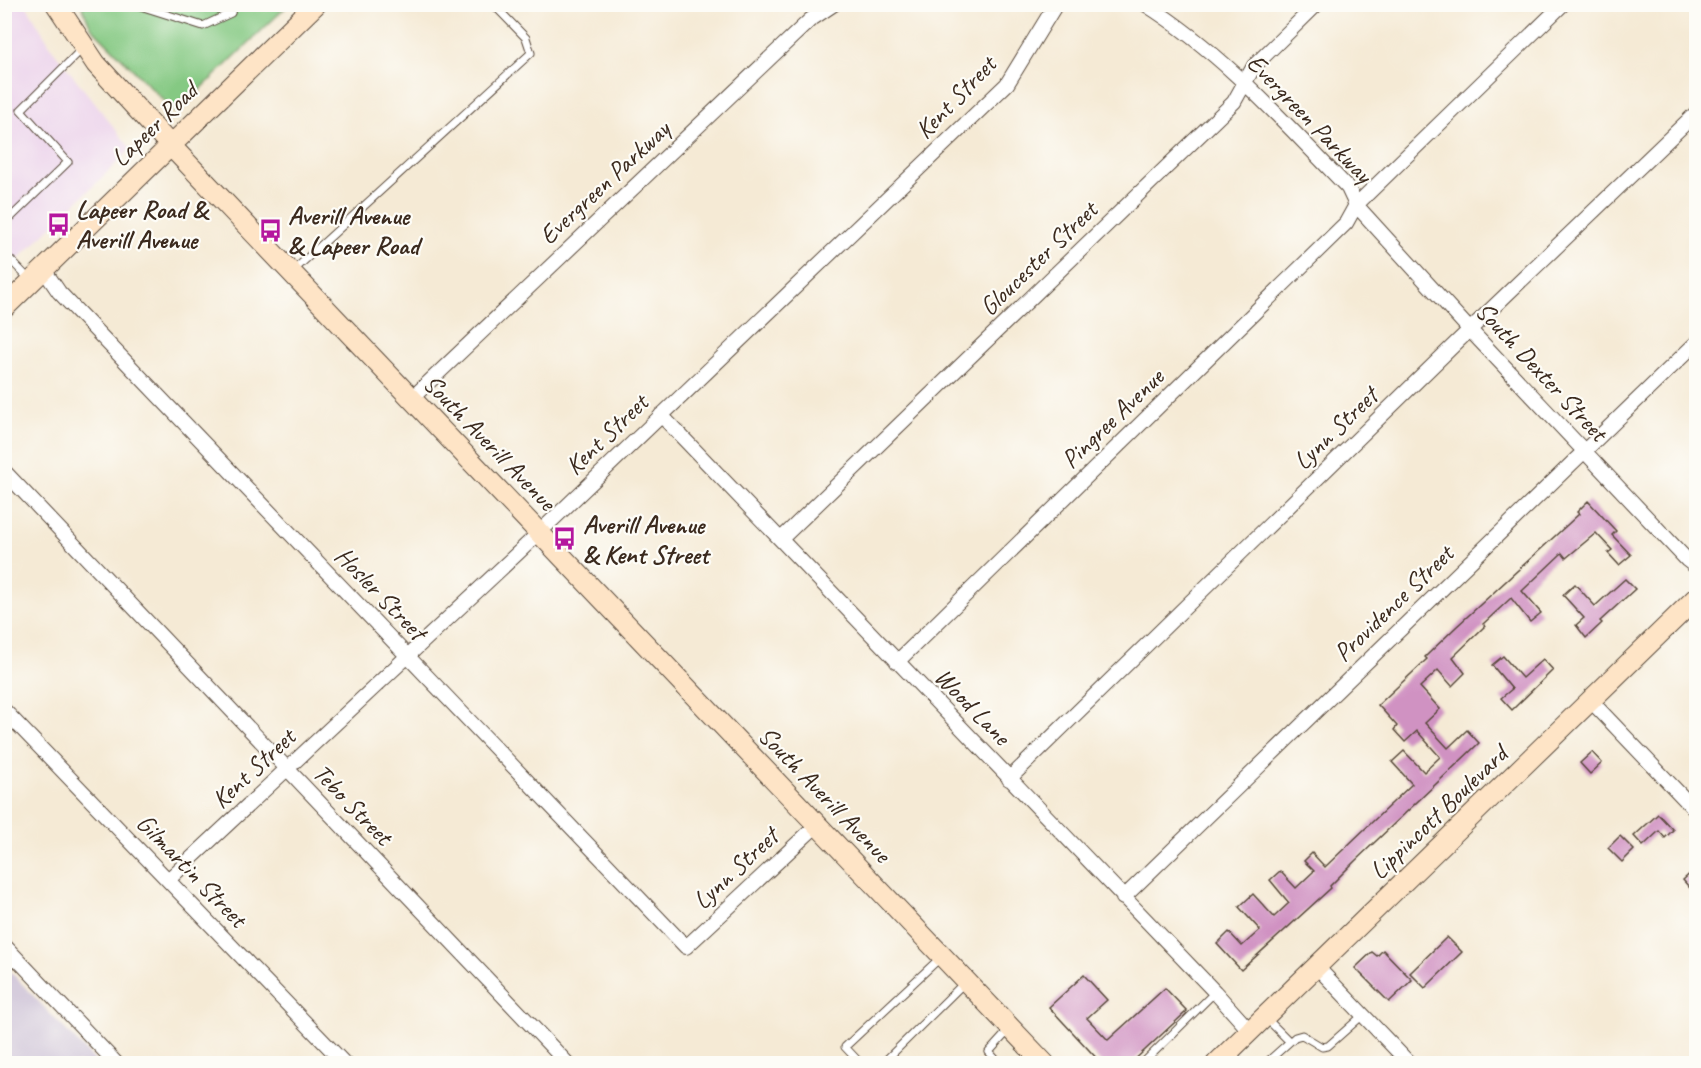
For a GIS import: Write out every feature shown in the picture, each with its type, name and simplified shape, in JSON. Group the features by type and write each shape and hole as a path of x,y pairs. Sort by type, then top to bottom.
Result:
{"street":[{"name":"South Averill Avenue","path":"56,4 84,48 111,82 1043,1063"},
{"name":"Lapeer Road","path":"4,308 316,4"},
{"name":"Evergreen Parkway","path":"411,399 810,20 834,4"},
{"name":"Kent Street","path":"168,880 539,533 1007,84 1056,4"},
{"name":"Evergreen Parkway","path":"1145,4 1161,14 1245,82 1348,188 1356,205 1563,4"},
{"name":"Gloucester Street","path":"781,539 1234,102 1254,66 1317,4"},
{"name":"Lynn Street","path":"1009,779 1696,113"},
{"name":"South Dexter Street","path":"1356,205 1470,330 1696,567"},
{"name":"Pingree Avenue","path":"897,662 1346,223 1356,205"},
{"name":"Hosler Street","path":"38,276 59,292 686,947"},
{"name":"Providence Street","path":"1123,898 1696,343"},
{"name":"Wood Lane","path":"661,415 1250,1031"},
{"name":"Tebo Street","path":"4,471 568,1064"},
{"name":"Lippincott Boulevard","path":"1229,1059 1250,1031 1696,598"},
{"path":"1591,701 1696,811"},
{"name":"Gilmartin Street","path":"4,710 345,1064"},
{"name":"Lynn Street","path":"686,947 817,825"},
{"path":"4,945 117,1064"},
{"path":"1317,967 1410,1064"}],"lane":[{"path":"134,4 203,26 231,13 234,4"},
{"path":"292,273 531,53 526,39 493,4"},
{"path":"4,224 68,162 21,110 84,48"},
{"path":"4,253 38,276"},
{"path":"861,1064 845,1047 942,956"},
{"path":"4,972 18,958"},
{"path":"882,1064 966,981"},
{"path":"1142,1064 1215,992"},
{"path":"1265,1064 1295,1036 1302,1035 1322,1047 1328,1046 1363,1015"},
{"path":"1265,1017 1289,1041"},
{"path":"1000,1064 988,1052 1011,1028"}],"shaded area":[{"path":"5,5 26,5 55,53 131,149 5,272"},
{"path":"5,966 97,1063 5,1063"}],"green space":[{"path":"81,5 288,5 176,113 91,27"}],"building":[{"path":"1588,501 1616,531 1612,535 1631,555 1619,565 1608,553 1612,550 1596,533 1566,558 1562,553 1522,591 1541,613 1530,622 1511,598 1453,657 1465,673 1452,686 1438,670 1420,687 1440,709 1425,723 1448,748 1467,730 1479,743 1355,861 1330,886 1331,888 1241,970 1217,944 1229,932 1242,946 1260,930 1239,907 1253,894 1274,917 1289,903 1270,880 1280,871 1296,888 1314,871 1304,861 1312,853 1325,867 1412,784 1392,762 1404,751 1424,772 1440,757 1417,731 1405,742 1394,730 1397,726 1378,705 1427,659 1425,657 1456,627 1579,514 1577,512"},
{"path":"1625,579 1635,589 1600,621 1602,623 1586,638 1576,625 1584,618 1563,595 1575,584 1595,606"},
{"path":"1503,656 1522,678 1543,659 1553,670 1512,710 1501,698 1512,689 1492,665"},
{"path":"1592,752 1602,763 1590,774 1580,763"},
{"path":"1658,814 1673,830 1665,838 1659,831 1643,846 1634,836"},
{"path":"1620,836 1634,850 1622,862 1608,848"},
{"path":"1696,868 1696,895 1683,880"},
{"path":"1447,937 1462,952 1425,988 1410,973"},
{"path":"1383,950 1412,980 1389,1002 1355,968 1372,952 1377,956"},
{"path":"1084,975 1107,1000 1087,1018 1108,1040 1165,988 1187,1011 1130,1064 1102,1064 1049,1007"}],"place":[{"name":"Lapeer Road & Averill Avenue","path":"58,224"},
{"name":"Averill Avenue & Lapeer Road","path":"270,230"},
{"name":"Averill Avenue & Kent Street","path":"565,539"}]}
